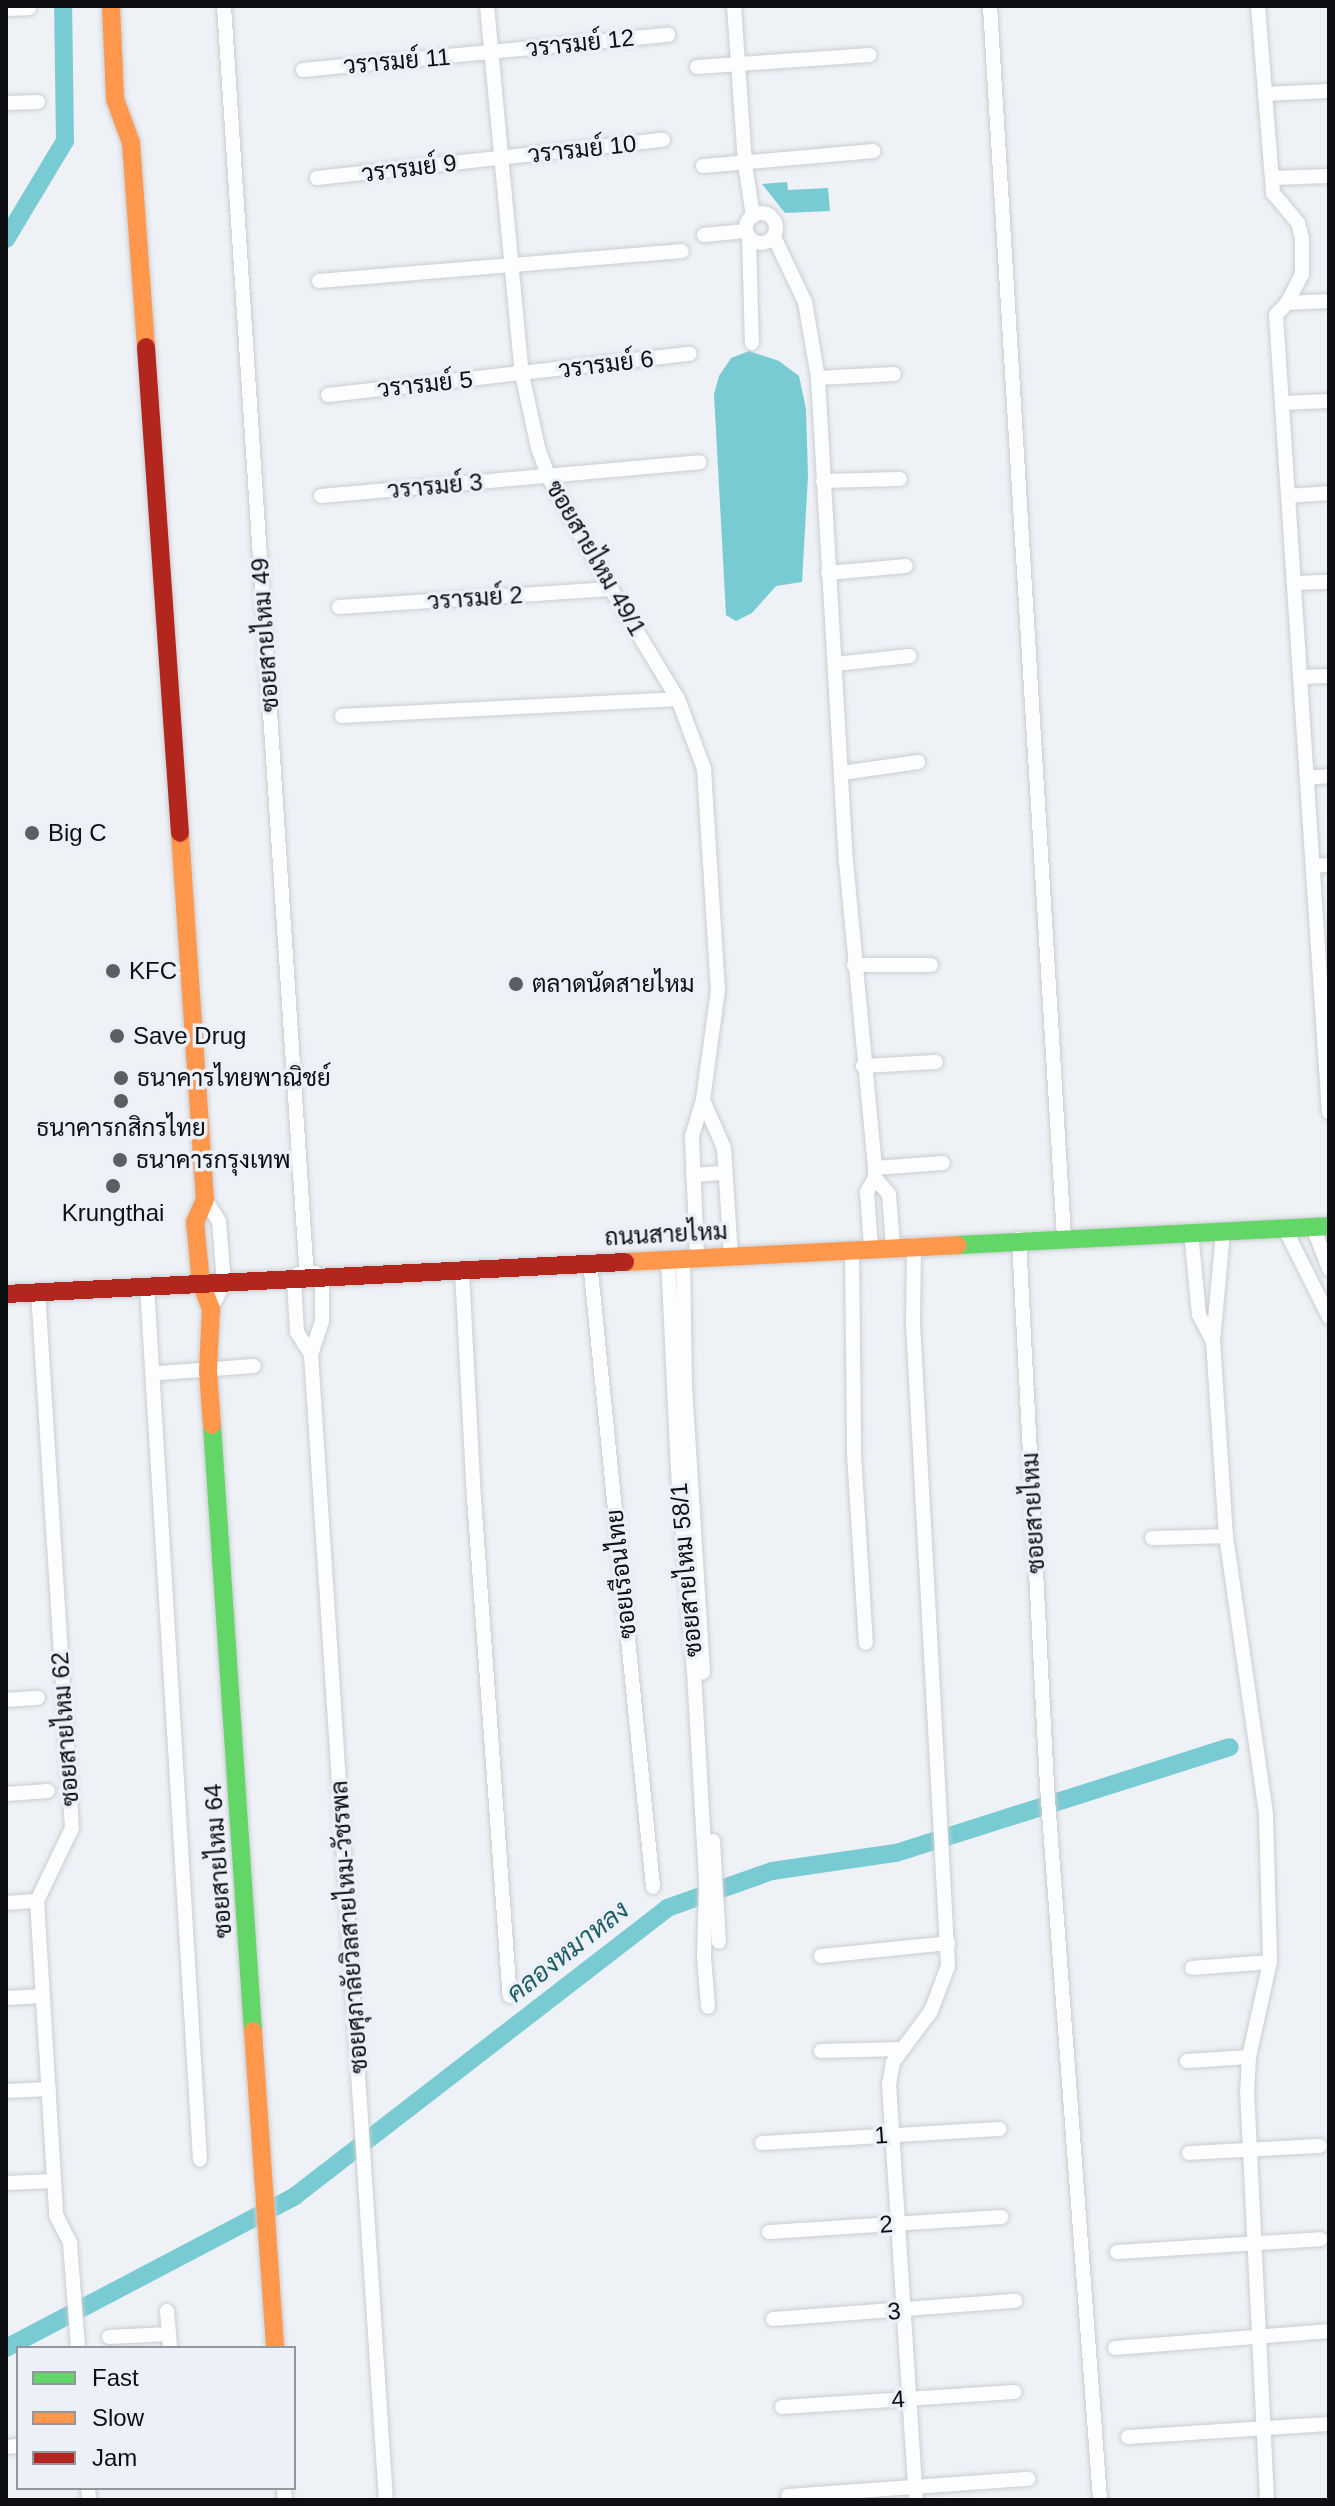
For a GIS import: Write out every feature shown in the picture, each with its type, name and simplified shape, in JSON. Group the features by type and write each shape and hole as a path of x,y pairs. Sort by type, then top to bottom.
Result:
{"street":[{"path":"111,6 115,99 131,143 133,164 205,1199 195,1222 201,1283 211,1309"},
{"name":"ซอยสายไหม 49","path":"224,6 300,1272 297,1332 311,1354"},
{"name":"ซอยสายไหม 49/1","path":"487,6 522,374 538,448 548,476 611,589 678,699 704,769 718,990 703,1100 692,1137 693,1175 683,1257"},
{"path":"734,6 745,164 753,216 747,235 752,343"},
{"path":"990,6 1064,1238"},
{"path":"1258,6 1273,193 1298,223 1302,238 1302,274 1287,303 1276,315 1313,866 1324,958 1329,1112"},
{"path":"6,9 29,8"},
{"name":"วรารมย์ 12","path":"491,52 668,35"},
{"name":"วรารมย์ 11","path":"303,70 491,52"},
{"path":"697,67 870,55"},
{"path":"1265,94 1328,91"},
{"path":"6,103 38,102"},
{"name":"วรารมย์ 10","path":"501,157 663,140"},
{"path":"703,166 873,151"},
{"name":"วรารมย์ 9","path":"317,178 501,157"},
{"path":"1272,178 1329,176"},
{"path":"753,216 770,216 776,226 774,237 805,302 818,378 854,965 875,1173 889,1194 893,1246"},
{"path":"704,235 747,235 762,244 774,237"},
{"path":"319,281 682,251"},
{"path":"1287,303 1329,301"},
{"name":"วรารมย์ 6","path":"522,374 690,354"},
{"name":"วรารมย์ 5","path":"328,395 522,374"},
{"path":"818,378 894,374"},
{"path":"1282,403 1329,401"},
{"name":"วรารมย์ 3","path":"321,496 699,462"},
{"path":"823,481 900,479"},
{"path":"1288,496 1329,493"},
{"path":"828,573 906,566"},
{"path":"1294,583 1329,582"},
{"name":"วรารมย์ 2","path":"339,607 611,589"},
{"path":"835,664 910,656"},
{"path":"1300,677 1329,676"},
{"path":"342,716 678,699"},
{"path":"842,773 918,762"},
{"path":"1307,778 1329,776"},
{"path":"1313,866 1329,865"},
{"path":"854,965 931,965"},
{"path":"863,1066 936,1062"},
{"path":"703,1100 724,1148 723,1173 731,1255"},
{"path":"875,1173 943,1163"},
{"path":"693,1175 723,1173"},
{"path":"871,1247 867,1192 875,1173"},
{"path":"205,1199 219,1221 224,1283 211,1309"},
{"path":"1284,1227 1329,1317"},
{"path":"1321,1227 1329,1269"},
{"name":"ถนนสายไหม","path":"6,1294 224,1283 300,1272 322,1278 1019,1239 1321,1227"},
{"path":"1191,1232 1199,1315 1213,1341"},
{"path":"1223,1232 1218,1321 1213,1341 1226,1536 1266,1815 1270,1962 1249,2057 1249,2148 1267,2500"},
{"name":"ซอยสายไหม","path":"1019,1239 1047,1786 1100,2500"},
{"path":"914,1245 913,1324 948,1943 948,1966 937,1998 931,2011 900,2049 890,2071 890,2134 916,2494"},
{"path":"852,1249 854,1454 866,1643"},
{"name":"ซอยสายไหม 58/1","path":"683,1257 679,1489 711,1881 711,1927"},
{"name":"ซอยเรือนไทย","path":"590,1262 653,1887"},
{"path":"462,1271 475,1512 510,1996"},
{"path":"311,1354 322,1321 322,1278"},
{"name":"ซอยสายไหม 64","path":"147,1286 200,2159"},
{"name":"ซอยสายไหม 62","path":"38,1291 72,1828 37,1901 56,2215 70,2243 78,2346"},
{"name":"ซอยสายไหม 64","path":"211,1309 208,1371 275,2346"},
{"name":"ซอยศุภาลัยวิลสายไหม-วัชรพล","path":"311,1354 386,2500"},
{"path":"160,1373 254,1366"},
{"path":"1152,1538 1226,1536"},
{"path":"6,1700 38,1698"},
{"path":"6,1794 48,1791"},
{"path":"6,1903 37,1901"},
{"path":"711,1927 719,1942"},
{"path":"708,2007 711,1927"},
{"path":"821,1956 948,1943"},
{"path":"1192,1968 1270,1962"},
{"path":"6,1998 43,1996"},
{"path":"821,2051 900,2049"},
{"path":"1187,2061 1249,2057"},
{"path":"6,2091 49,2089"},
{"name":"1","path":"762,2143 1000,2129"},
{"path":"1189,2153 1320,2146"},
{"path":"6,2183 54,2181"},
{"name":"2","path":"769,2232 1002,2217"},
{"path":"1117,2252 1321,2239"},
{"name":"3","path":"773,2319 1015,2301"},
{"path":"109,2337 169,2341 167,2311"},
{"path":"1115,2348 1329,2331"},
{"name":"4","path":"782,2407 1015,2392"},
{"path":"1128,2437 1329,2424"},
{"path":"788,2496 916,2494 1028,2479"}],"water":[{"path":"787,182 788,190 828,188 830,211 785,213 762,184"},
{"path":"749,351 779,361 799,376 806,409 808,476 802,582 776,586 752,613 736,621 726,615 714,394 719,376 731,358"}],"waterway":[{"path":"6,239 65,141 63,6"},
{"name":"คลองหมาหลง","path":"6,2348 295,2196 667,1908 772,1871 896,1853 1230,1747"}],"traffic: fast":[{"path":"958,1245 1329,1226"},
{"path":"212,1425 253,2031"}],"traffic: slow":[{"path":"111,6 115,99 131,143 146,347"},
{"path":"180,833 205,1199 195,1222 201,1283 211,1309 208,1371 212,1425"},
{"path":"625,1262 958,1245"},
{"path":"253,2031 275,2346"}],"traffic: jam":[{"path":"146,347 180,833"},
{"path":"6,1294 625,1262"}],"place":[{"name":"Big C","path":"32,833"},
{"name":"KFC","path":"113,971"},
{"name":"ตลาดนัดสายไหม","path":"516,984"},
{"name":"Save Drug","path":"117,1036"},
{"name":"ธนาคารไทยพาณิชย์","path":"121,1078"},
{"name":"ธนาคารกสิกรไทย","path":"121,1101"},
{"name":"ธนาคารกรุงเทพ","path":"120,1160"},
{"name":"Krungthai","path":"113,1186"}]}
